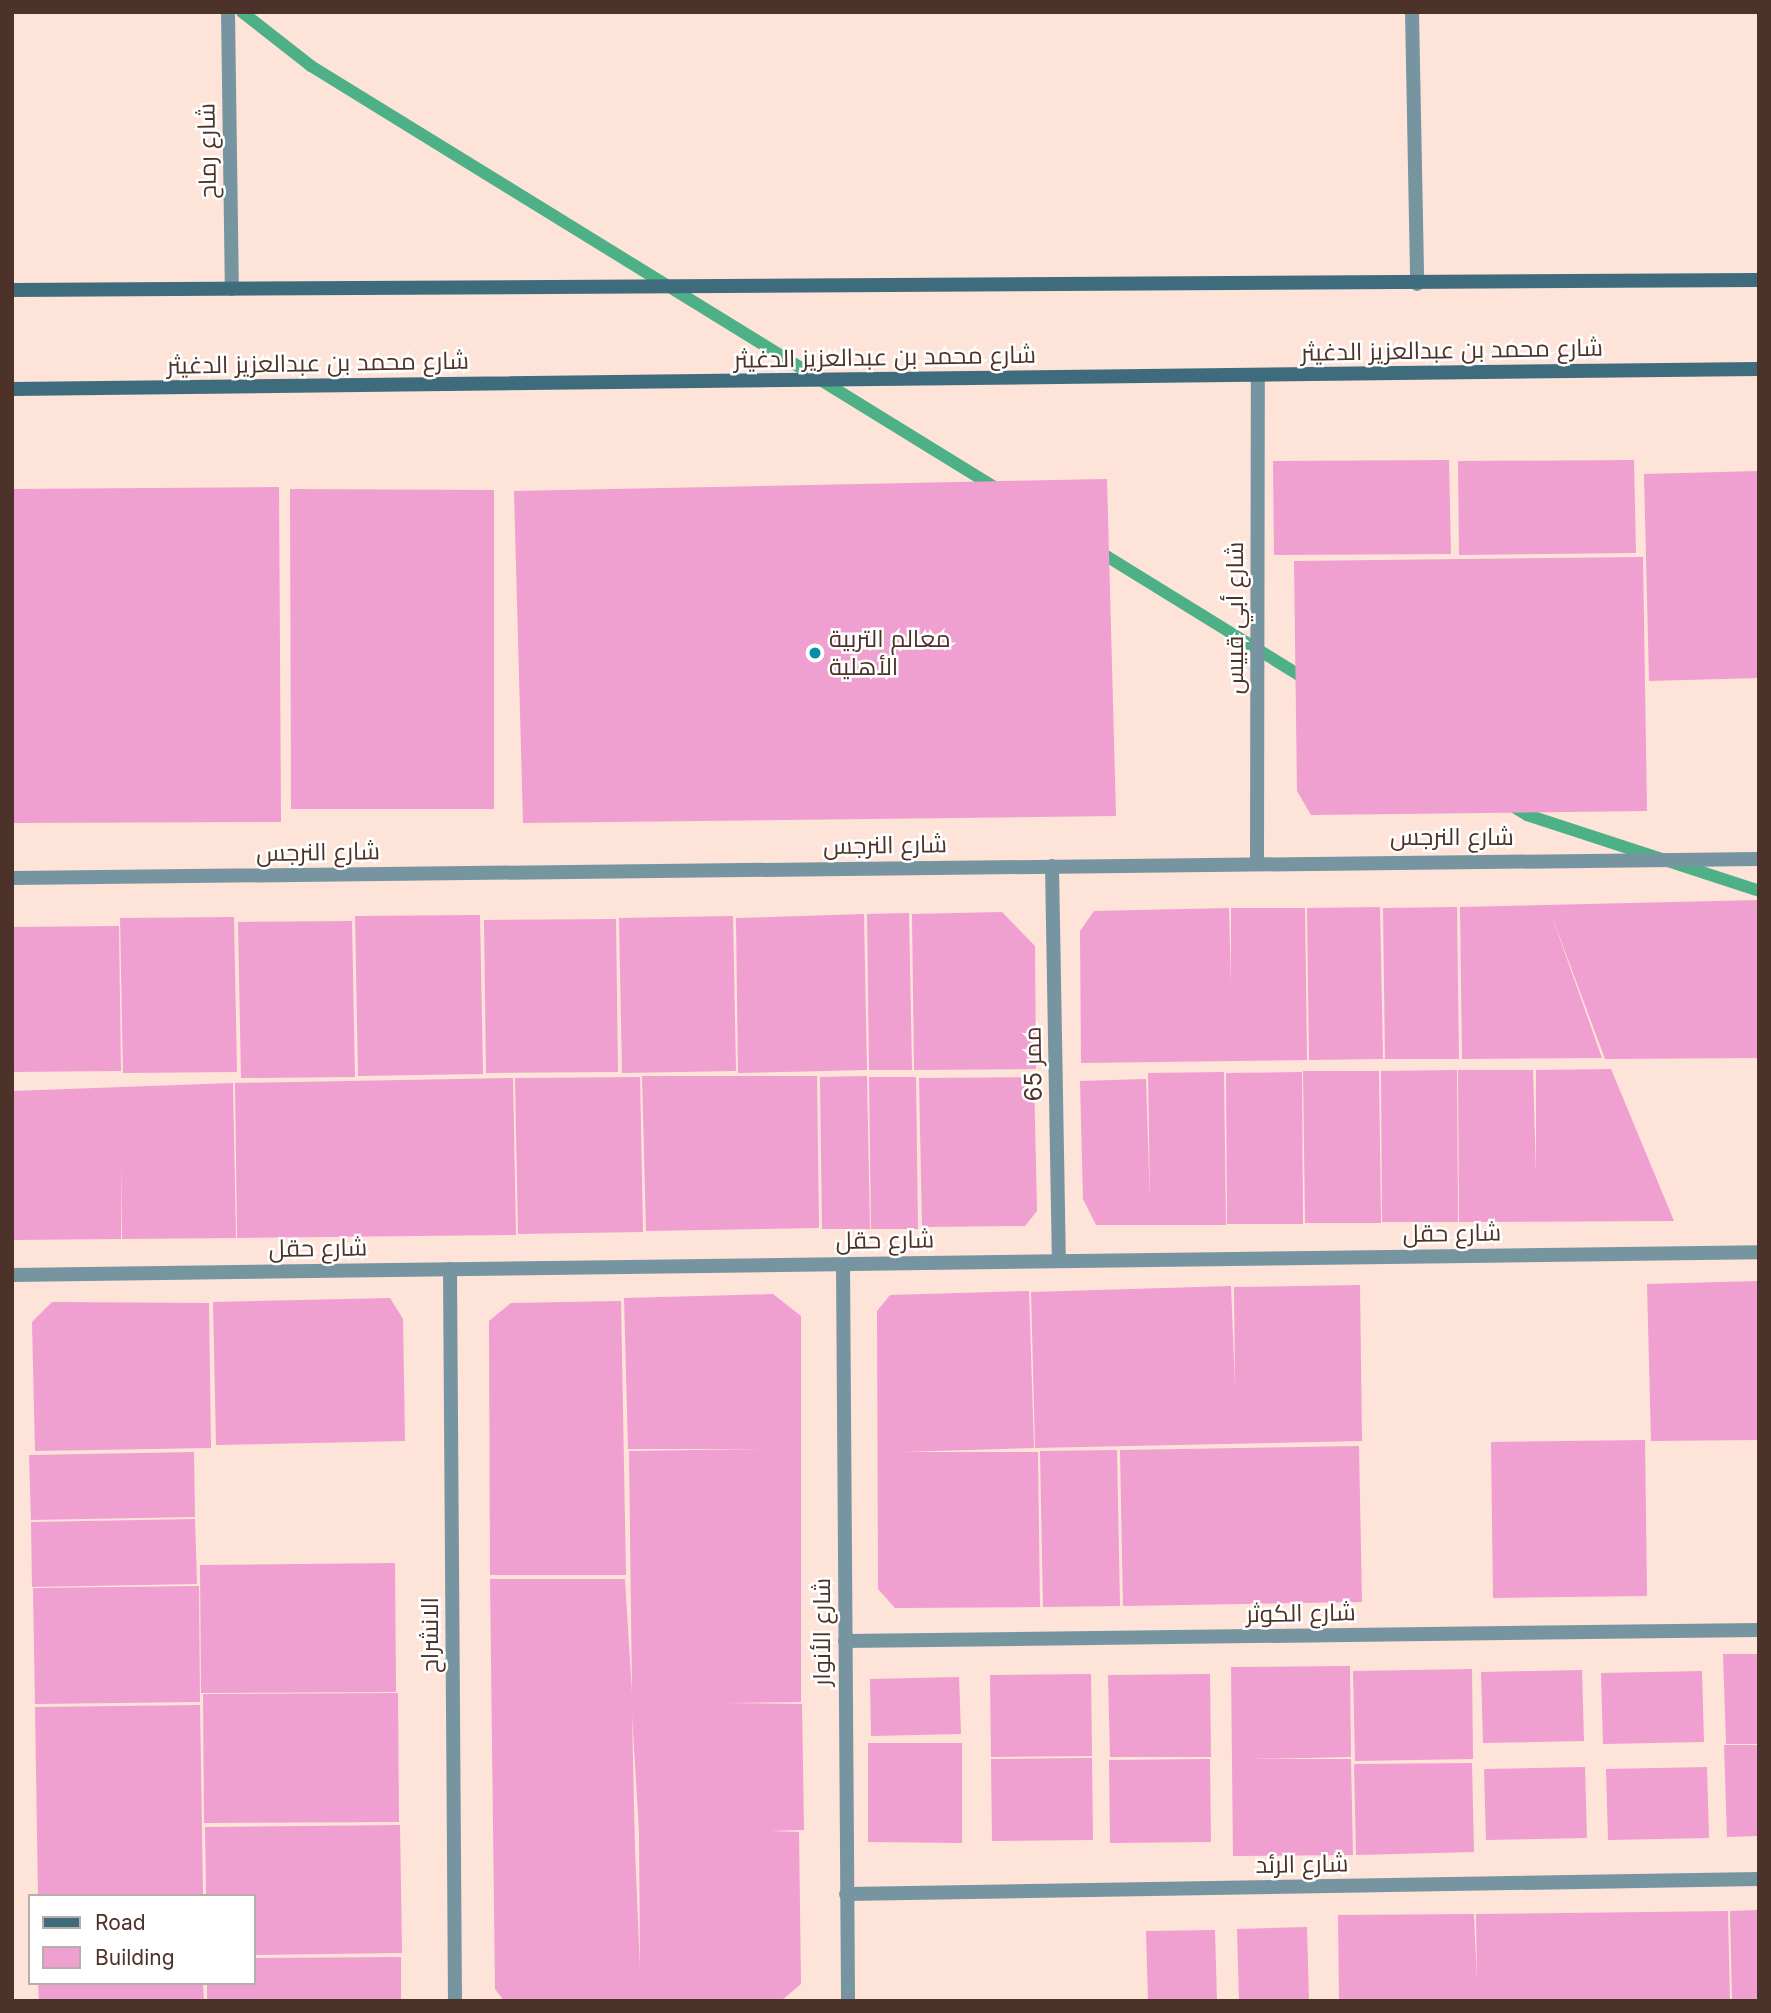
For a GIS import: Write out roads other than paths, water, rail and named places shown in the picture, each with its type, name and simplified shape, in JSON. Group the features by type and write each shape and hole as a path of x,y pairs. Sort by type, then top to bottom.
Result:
{"street":[{"name":"شارع رماح","path":"228,12 232,289"},
{"path":"1412,12 1417,284"},
{"path":"12,290 1759,281"},
{"name":"شارع محمد بن عبدالعزيز الدغيثر","path":"12,389 1759,369"},
{"name":"شارع أبي قبيس","path":"1257,861 1258,375"},
{"name":"شارع النرجس","path":"12,878 1052,866 1257,861 1759,859"},
{"name":"ممر 65","path":"1052,866 1059,1261"},
{"name":"شارع حقل","path":"12,1275 1759,1252"},
{"name":"شارع الأنوار","path":"843,1263 848,2001"},
{"name":"الانشراح","path":"450,1269 455,2001"},
{"name":"شارع الكوثر","path":"845,1641 1759,1630"},
{"name":"شارع الرئد","path":"846,1894 1759,1879"}],"waterway":[{"path":"242,12 311,66 999,490"},
{"path":"1095,549 1309,681"},
{"path":"1509,804 1527,815 1759,891"}],"place":[{"name":"معالم التربية الأهلية","path":"815,653"}]}
